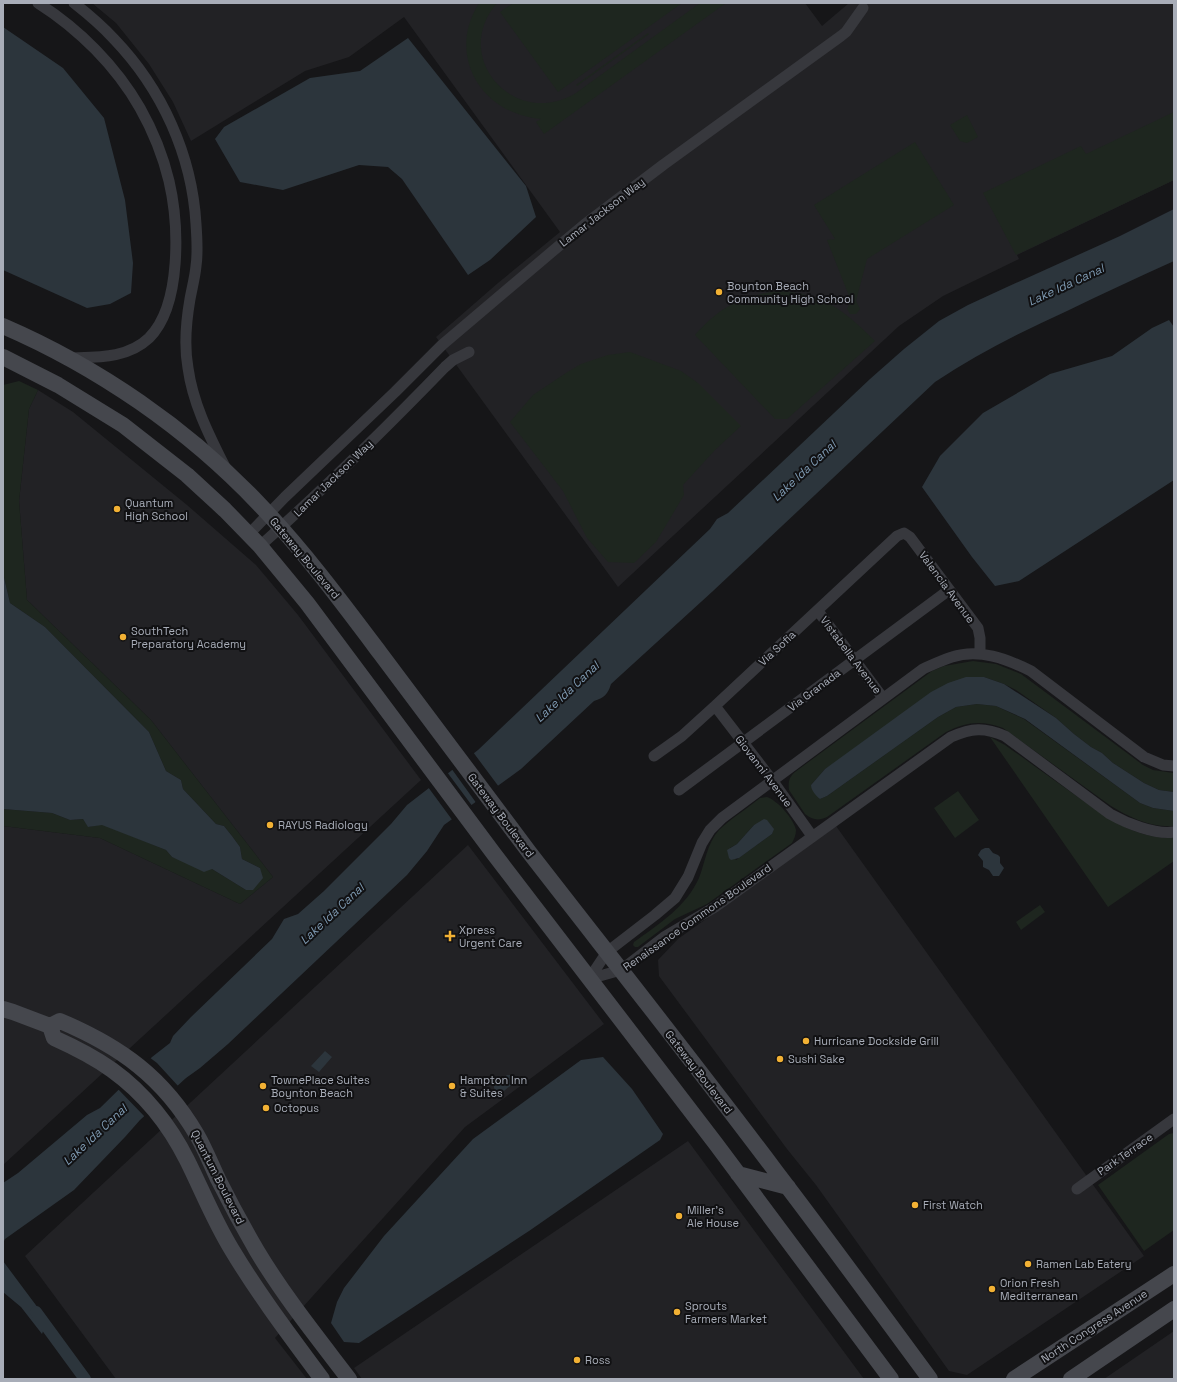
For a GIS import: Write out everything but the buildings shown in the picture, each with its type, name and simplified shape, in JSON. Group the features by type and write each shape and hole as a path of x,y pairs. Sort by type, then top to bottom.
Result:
{"main road":[{"name":"Gateway Boulevard","path":"3,326 67,358 116,387 150,410 193,443 229,475 281,527 310,561 488,799 788,1187 930,1379"},
{"path":"3,357 58,385 123,425 187,475 213,498 260,546 307,603 891,1379"},
{"name":"Quantum Boulevard","path":"3,1009 50,1026 60,1021 87,1032 127,1056 157,1082 178,1107 198,1136 229,1201 270,1272 349,1379"},
{"name":"Quantum Boulevard","path":"50,1026 54,1038 83,1052 113,1070 146,1101 163,1121 187,1160 212,1214 239,1262 276,1317 322,1379"},
{"path":"738,1174 788,1187"},
{"name":"North Congress Avenue","path":"1014,1379 1174,1274"},
{"path":"1071,1379 1174,1309"}],"street":[{"path":"38,3 67,24 94,48 117,73 128,89 140,107 153,132 164,162 173,203 176,243 175,268 168,307 159,326 148,338 129,351 113,356 67,358"},
{"path":"74,3 115,39 134,62 167,115 185,159 192,186 197,238 196,266 186,336 188,369 198,410 229,475"},
{"name":"Lamar Jackson Way","path":"249,534 442,345 584,225 663,165 846,32 863,8"},
{"name":"Lamar Jackson Way","path":"260,546 295,516 445,367 453,360 469,352"},
{"path":"373,413 387,426"},
{"name":"Valencia Avenue","path":"897,536 904,533 910,537 978,628 980,638 980,654"},
{"name":"Via Sofia","path":"654,756 682,736 897,536"},
{"name":"Via Granada","path":"679,790 949,590"},
{"name":"Vistabella Avenue","path":"818,611 883,698"},
{"path":"589,979 607,952 675,898 688,877 702,842 710,830 722,818 923,669 953,656 980,654 1011,661 1031,671 1144,757 1163,766 1174,766"},
{"name":"Giovanni Avenue","path":"715,706 772,780 812,836"},
{"name":"Renaissance Commons Boulevard","path":"589,979 621,970 664,937 715,908 812,836 951,737 966,731 976,729 994,732 1005,736 1110,814 1146,829 1174,832"},
{"name":"Park Terrace","path":"1076,1188 1174,1119"}],"shaded area":[{"name":"Boynton Beach Community High School","path":"92,3 805,3 822,26 849,3 1174,3 1174,180 1017,255 1019,259 943,296 899,326 618,587 436,337 560,232 404,17 349,57 305,71 191,141 173,102 149,64 116,23"},
{"path":"479,3 497,3 484,24 481,45 485,65 496,82 511,95 531,102 553,102 576,93 700,3 726,3 544,134 536,122 541,119 520,115 501,106 486,94 475,79 468,61 466,42 470,23"},
{"path":"513,3 682,3 558,92 500,12"},
{"path":"648,33 649,34 577,86 576,85"},
{"path":"1174,112 1174,180 1016,255 983,193 1081,146 1086,154"},
{"path":"967,115 978,137 967,143 960,141 950,125"},
{"path":"915,142 954,205 867,259 856,301 860,309 856,314 850,314 847,309 851,301 827,240 835,239 814,205"},
{"path":"778,291 794,292 821,300 854,321 875,341 787,419 775,419 695,335 713,317 732,304 753,296"},
{"path":"630,352 681,371 698,383 741,426 715,450 683,485 684,495 656,542 634,563 608,562 587,538 563,491 510,422 533,395 581,364 608,355"},
{"path":"19,381 38,390 29,409 19,501 27,600 151,720 273,877 240,904 100,838 3,826 3,809 52,813 70,820 83,819 89,827 102,824 166,850 172,857 212,869 246,890 260,868 242,859 240,847 224,826 216,824 183,789 181,780 166,771 149,732 45,627 10,603 3,573 3,385"},
{"path":"38,390 73,412 187,505 256,565 298,615 421,780 3,1165 3,826 100,838 240,904 273,877 151,720 27,600 19,501 29,409"},
{"path":"973,661 996,664 1021,674 1143,765 1153,770 1174,773 1174,792 1159,790 1144,783 1113,763 1102,753 1091,747 1074,734 1056,718 1016,690 984,677 825,769 811,785 820,799 827,796 938,717 956,707 977,704 996,706 1024,719 1140,803 1153,808 1174,811 1174,826 1157,825 1141,821 1125,814 1111,806 1003,728 981,723 967,724 946,732 827,817 816,819 810,818 805,814 789,790 789,780 795,772 932,671 944,666"},
{"path":"990,737 1005,745 1117,823 1144,834 1174,838 1174,861 1108,907"},
{"path":"958,791 979,820 955,838 934,808"},
{"path":"767,797 771,799 789,816 796,830 792,843 707,904 675,919 638,947 635,947 633,945 634,942 671,914 687,898 699,878 709,847 719,830 760,798","holes":["768,822 773,828 772,834 736,860 730,848 737,844 754,825"]},
{"path":"836,826 1144,1256 967,1375 949,1371 816,1185 787,1149 659,976 658,960 678,939"},
{"path":"468,845 604,1024 465,1127 275,1338 307,1379 116,1379 25,1256"},
{"path":"1040,905 1045,912 1021,930 1016,922"},
{"path":"1174,1133 1174,1230 1144,1251 1098,1185 1169,1134"},
{"path":"688,1141 864,1379 362,1379 354,1368"},
{"path":"1174,1331 1174,1379 1104,1379"}],"water":[{"path":"3,27 63,68 104,118 125,200 133,263 131,293 110,304 87,308 3,270"},
{"path":"408,38 526,186 536,217 490,260 468,275 402,179 388,167 359,165 283,190 240,182 215,139 224,127 310,78 360,71"},
{"name":"Lake Ida Canal","path":"1174,209 1174,261 1016,335 967,362 935,382 713,591 611,684 605,695 594,701 521,769 444,825 427,851 407,875 228,1044 186,1078 140,1120 74,1190 5,1239 3,1243 3,1183 18,1173 87,1115 100,1108 152,1057 170,1043 173,1036 191,1017 272,939 284,919 298,914 324,891 391,824 407,805 478,750 710,529 717,519 728,513 870,379 939,321 968,305 1120,236"},
{"path":"1169,320 1174,327 1174,480 1019,581 995,586 972,557 922,487 940,456 983,413 1050,374 1112,356 1152,328"},
{"path":"3,573 10,603 45,627 149,732 166,771 181,780 183,789 216,824 224,826 240,847 242,859 260,868 263,878 253,890 246,890 212,869 204,872 172,857 166,850 102,825 88,827 83,819 70,820 52,813 3,809"},
{"path":"966,677 984,677 1004,684 1056,718 1091,747 1102,753 1113,763 1144,783 1159,790 1174,792 1174,811 1153,808 1140,803 1025,719 996,706 977,704 956,707 938,717 827,796 820,799 815,795 811,785 825,769 931,692 948,683"},
{"path":"764,819 767,820 774,829 772,834 739,858 731,860 727,850 737,844 754,825"},
{"path":"989,848 993,853 1000,857 1000,863 1004,868 999,876 993,876 989,870 983,867 983,861 978,855 981,850"},
{"path":"325,1051 332,1057 319,1072 311,1066"},
{"path":"603,1057 632,1089 663,1134 660,1140 529,1231 359,1343 344,1342 331,1323 337,1302 344,1288 384,1236 473,1139 581,1060"},
{"path":"507,1075 510,1075 515,1082 499,1095 494,1086"},
{"path":"3,1261 47,1320 42,1334 21,1307 3,1292"}],"pier":[{"path":"473,752 499,787 477,804 451,768"},
{"path":"447,772 473,807 453,821 428,787"},
{"path":"149,1057 157,1063 179,1087 145,1117 117,1088"}],"waterway":[{"path":"36,1312 85,1379"}],"place":[{"name":"Boynton Beach Community High School","path":"719,292"},
{"name":"Quantum High School","path":"117,509"},
{"name":"SouthTech Preparatory Academy","path":"123,637"},
{"name":"RAYUS Radiology","path":"270,825"},
{"name":"Xpress Urgent Care","path":"450,936"},
{"name":"Hurricane Dockside Grill","path":"806,1041"},
{"name":"Sushi Sake","path":"780,1059"},
{"name":"TownePlace Suites Boynton Beach","path":"263,1086"},
{"name":"Hampton Inn & Suites","path":"452,1086"},
{"name":"Octopus","path":"266,1108"},
{"name":"First Watch","path":"915,1205"},
{"name":"Miller's Ale House","path":"679,1216"},
{"name":"Ramen Lab Eatery","path":"1028,1264"},
{"name":"Orion Fresh Mediterranean","path":"992,1289"},
{"name":"Sprouts Farmers Market","path":"677,1312"},
{"name":"Ross","path":"577,1360"}]}
